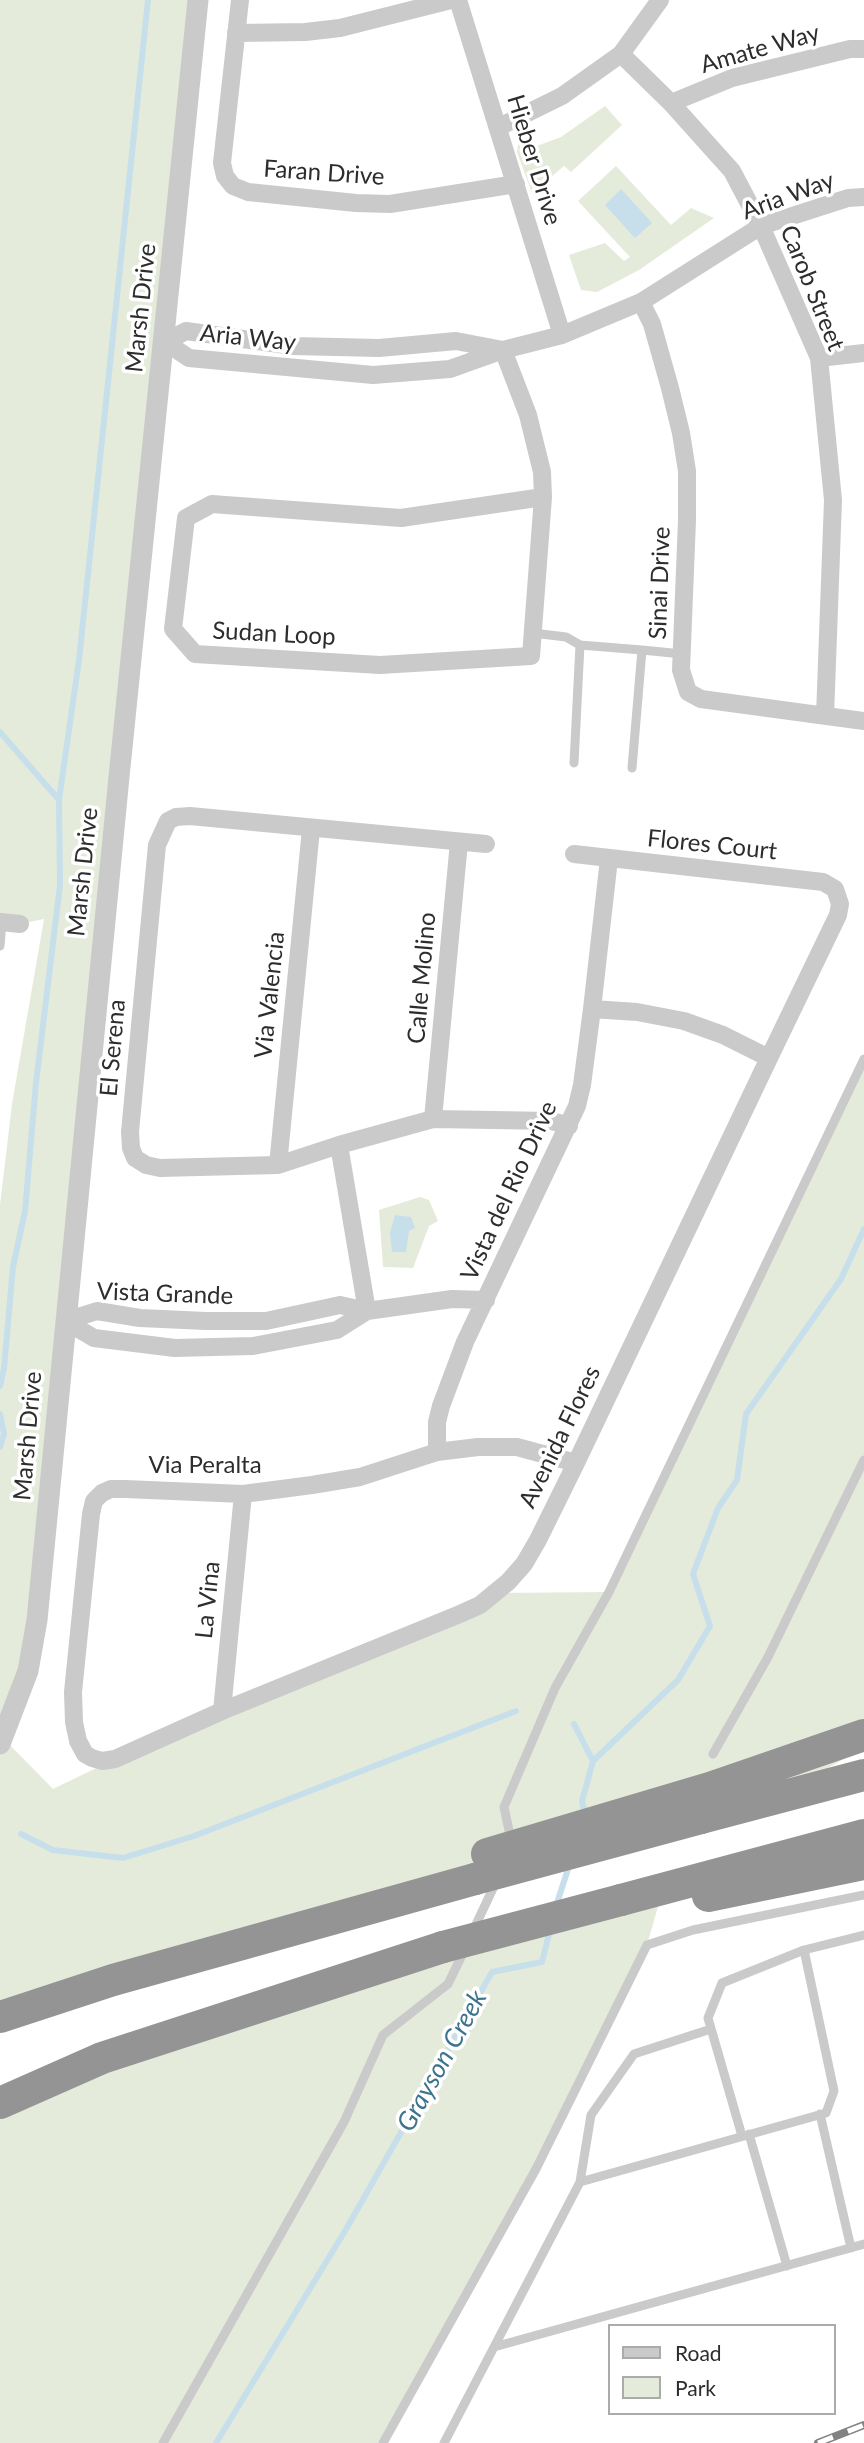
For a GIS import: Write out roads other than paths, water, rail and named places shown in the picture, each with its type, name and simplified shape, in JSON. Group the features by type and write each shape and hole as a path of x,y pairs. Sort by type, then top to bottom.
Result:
{"highway":[{"path":"0,2017 481,1867 864,1735"},
{"path":"481,1867 701,1818 864,1775"},
{"path":"0,2102 102,2058 443,1947 621,1900 665,1894 864,1835"},
{"path":"665,1894 684,1901 864,1864"}],"street":[{"name":"Marsh Drive","path":"0,1744 28,1671 37,1620 118,778 165,342 198,0"},
{"name":"Faran Drive","path":"240,0 222,163 225,176 233,186 248,192 390,204 516,184"},
{"path":"236,33 305,32 340,28 385,9 451,0"},
{"name":"Hieber Drive","path":"458,0 562,335"},
{"path":"499,127 562,96 621,54 660,0"},
{"name":"Amate Way","path":"671,103 732,78 849,49 864,49"},
{"name":"Carob Street","path":"621,54 671,103 732,171 761,226 819,358 832,500 825,716"},
{"name":"Aria Way","path":"503,350 456,341 379,348 293,346 187,331 165,342 189,358 373,375 450,369 503,350 562,335 641,302 761,226 848,198 864,197"},
{"name":"Sinai Drive","path":"641,302 652,324 670,388 687,471 682,654 684,682 688,692 701,699 864,721"},
{"name":"Sudan Loop","path":"503,350 528,415 542,472 543,497 531,656 380,665 195,654 173,629 186,518 212,504 401,518 543,497"},
{"path":"819,358 864,354"},
{"name":"El Serena","path":"486,844 190,816 167,821 157,845 130,1132 131,1148 135,1158 146,1165 160,1168 278,1165 433,1119 552,1121 569,1126"},
{"name":"Via Valencia","path":"278,1165 311,829"},
{"name":"Calle Molino","path":"433,1119 459,842"},
{"name":"Flores Court","path":"574,854 823,882 835,889 838,896"},
{"name":"Vista del Rio Drive","path":"437,1452 437,1422 441,1406 465,1342 569,1126 582,1085 609,859"},
{"name":"Avenida Flores","path":"92,1758 102,1761 115,1759 222,1711 480,1605 508,1582 524,1564 576,1463 838,915 838,896"},
{"path":"593,1009 637,1012 684,1021 723,1035 769,1058"},
{"path":"339,1145 367,1311"},
{"name":"Vista Grande","path":"65,1321 97,1311 140,1318 266,1321 340,1305 367,1311 452,1299 486,1300"},
{"name":"Vista Grande","path":"65,1321 94,1338 175,1348 253,1346 337,1331 367,1311"},
{"name":"Via Peralta","path":"92,1758 85,1754 78,1741 74,1722 74,1692 93,1502 102,1493 111,1489 243,1493 360,1477 437,1452 478,1447 516,1447 576,1463"},
{"name":"La Vina","path":"222,1711 243,1493"}],"lane":[{"path":"533,633 566,637 580,645 682,654"},
{"path":"574,763 580,645"},
{"path":"632,768 642,650"},
{"path":"0,946 7,923"},
{"path":"163,2443 344,2122 383,2035 449,1984 512,1846 504,1807 555,1688 609,1592 864,1059"},
{"path":"713,1754 768,1657 864,1460"},
{"path":"383,2443 536,2169 647,1945 693,1930 864,1895"},
{"path":"787,2266 708,2018 722,1983 804,1950 864,1936"},
{"path":"580,2182 826,2113 834,2091 804,1950"},
{"path":"444,2443 580,2182 591,2115 634,2054 711,2029"},
{"path":"820,2114 851,2248"},
{"path":"494,2347 864,2244"}],"water":[{"path":"621,189 652,223 635,238 605,205"},
{"path":"395,1215 411,1217 415,1228 409,1231 406,1252 392,1252 390,1233"}],"waterway":[{"path":"0,1386 13,1267 25,1211 36,1083 60,885 59,800 79,660 148,0"},
{"path":"0,732 59,800"},
{"name":"Grayson Creek","path":"585,1814 582,1801 593,1761 678,1680 710,1626 693,1574 718,1508 737,1480 746,1414 841,1279 864,1229"},
{"path":"0,1414 4,1434 0,1447"},
{"path":"21,1834 53,1850 123,1858 194,1836 516,1711"},
{"path":"574,1724 593,1761"},
{"name":"Grayson Creek","path":"556,1906 570,1863"},
{"name":"Grayson Creek","path":"216,2443 345,2231 492,1972 542,1962 550,1930"}],"railway":[{"path":"818,2443 864,2425"}]}
